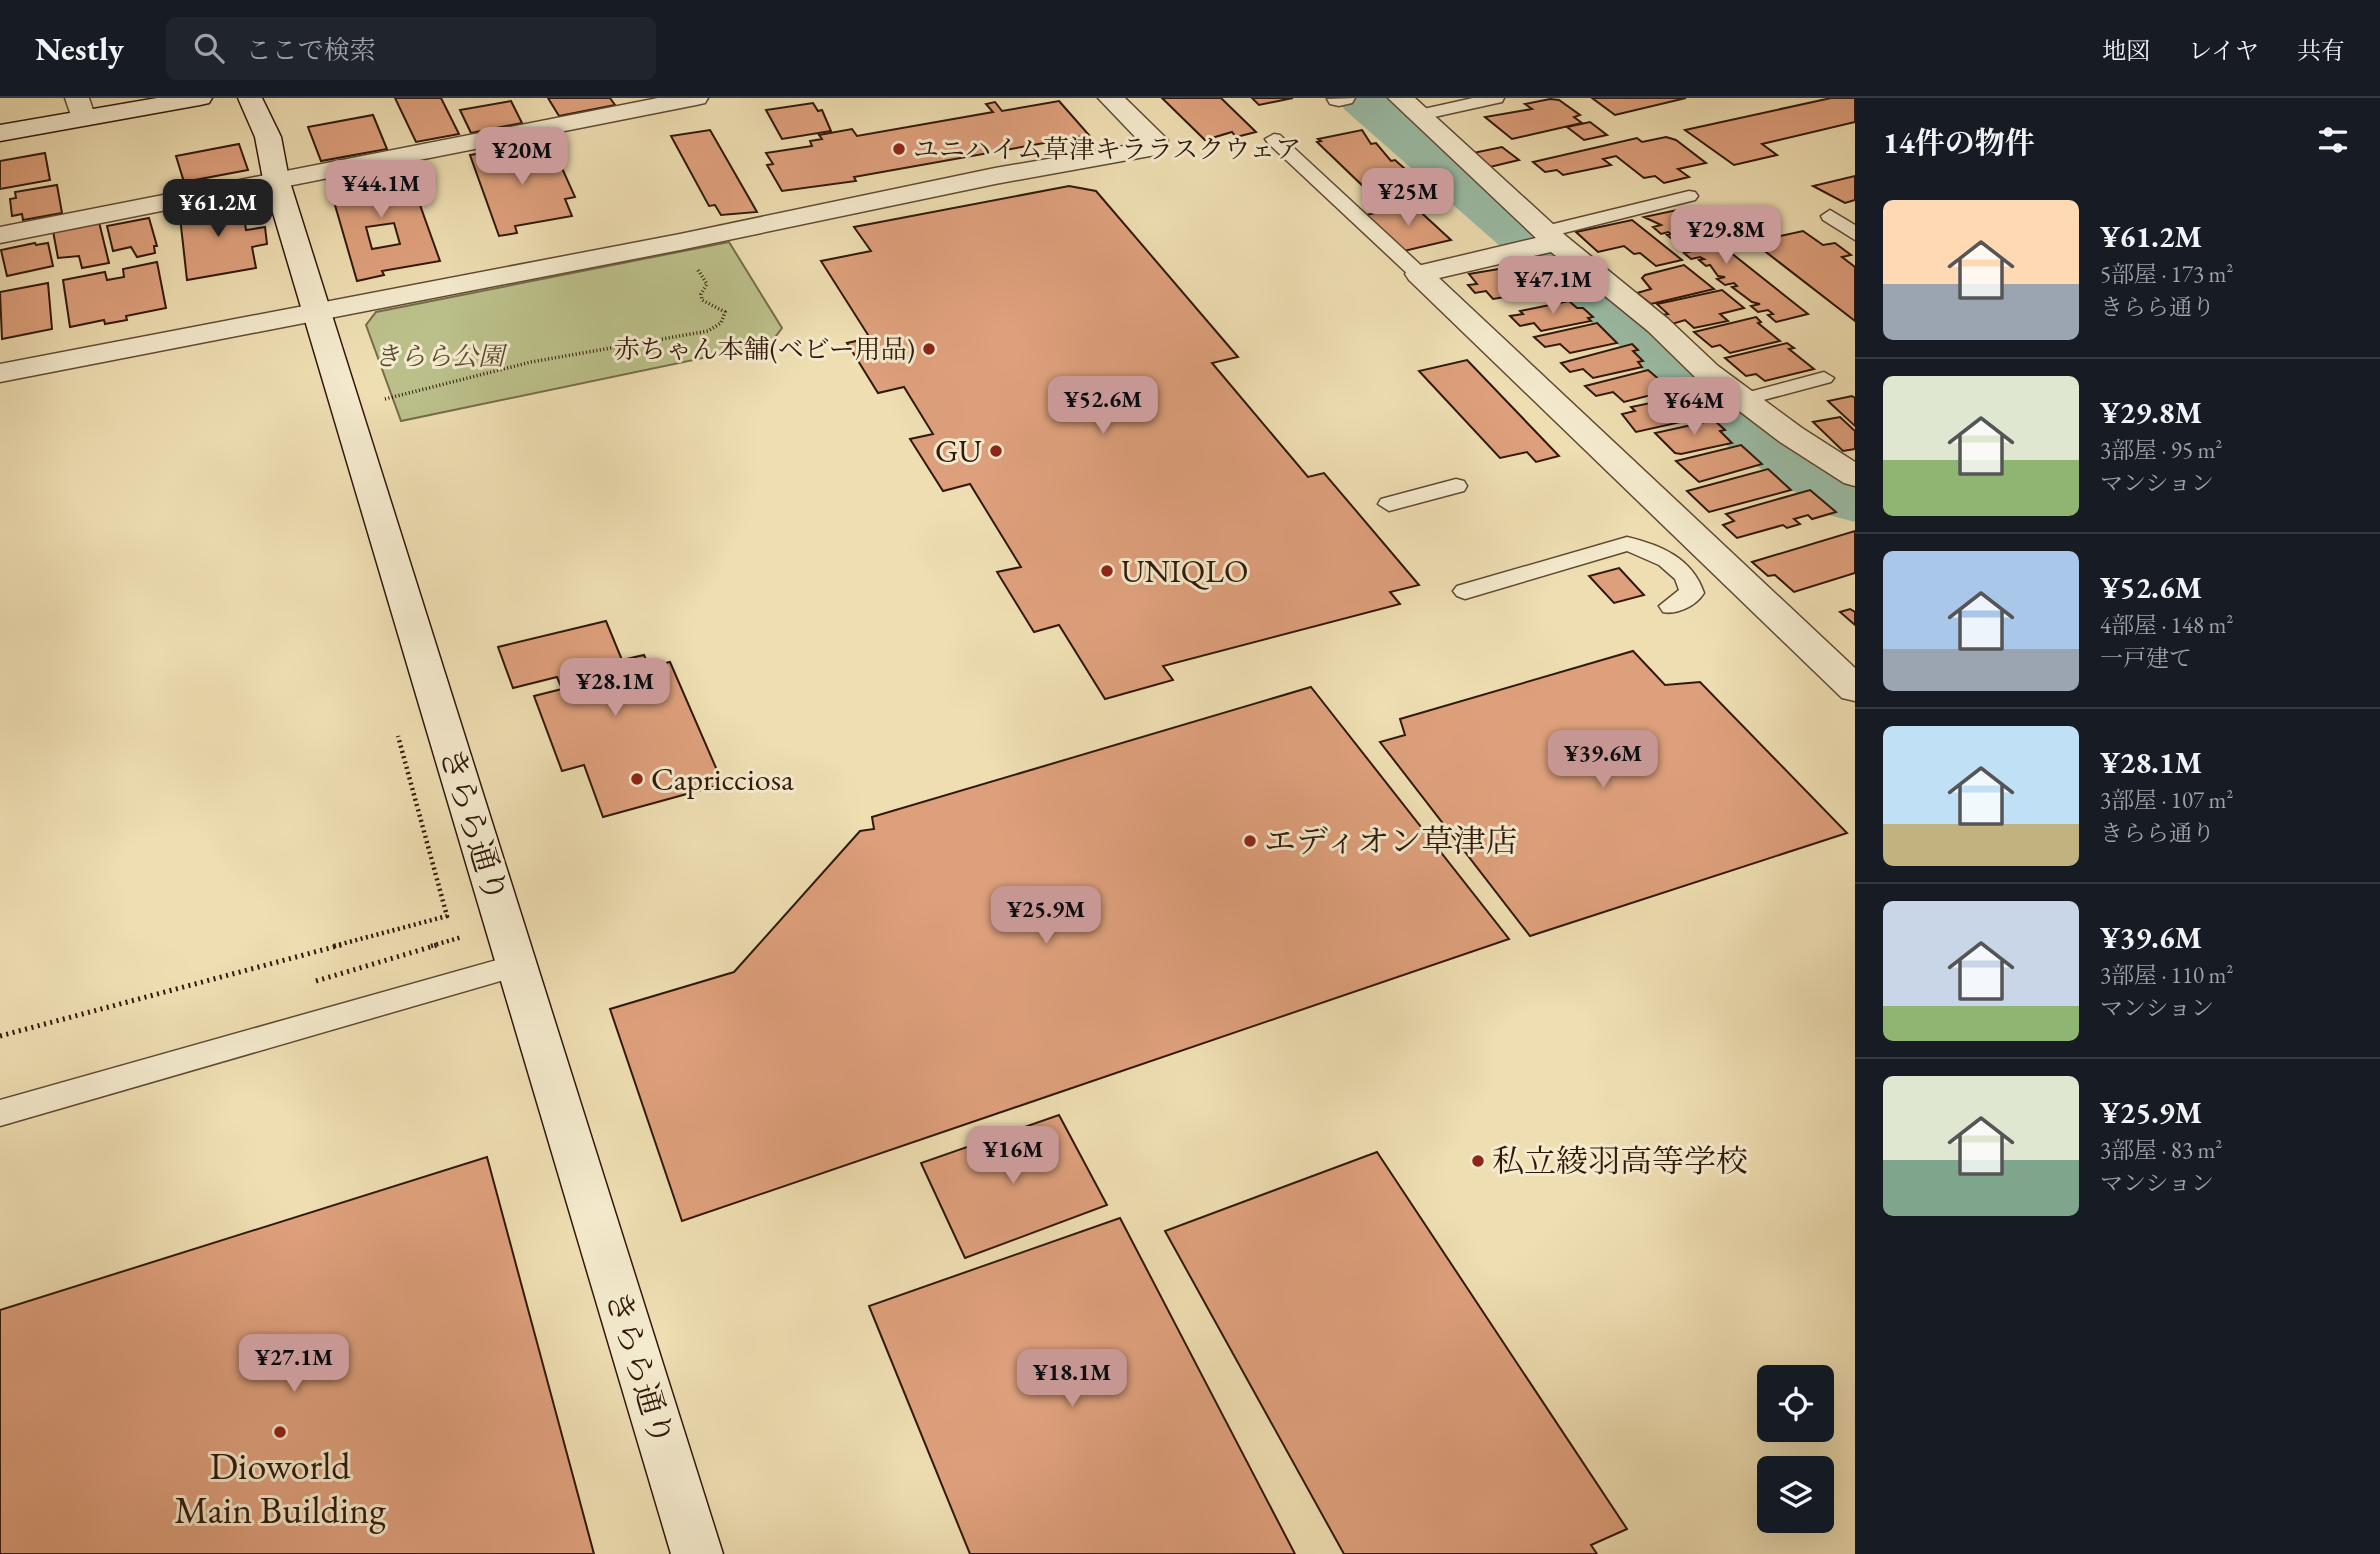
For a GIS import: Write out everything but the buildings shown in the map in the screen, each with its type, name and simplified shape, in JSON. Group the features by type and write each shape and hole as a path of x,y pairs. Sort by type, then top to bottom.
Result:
{"street":[{"path":"0,133 80,109 200,98"},
{"name":"きらら通り","path":"250,98 268,137 276,179 697,1554"},
{"path":"0,235 696,98"},
{"path":"0,373 680,242 995,176 1152,149 1156,140 1110,98"},
{"path":"1408,107 1543,241 1658,325 1741,400 1855,476"},
{"path":"1419,274 1543,241"},
{"path":"1419,274 1855,689"}],"lane":[{"path":"1408,107 1496,98"},
{"path":"1274,139 1419,274"},
{"path":"1543,241 1689,196"},
{"path":"1830,216 1855,234"},
{"path":"1741,400 1824,378"},
{"path":"1389,504 1456,486"},
{"path":"1465,591 1627,544 1649,548 1690,583 1692,593 1671,606"},
{"path":"0,1113 518,965"}],"path":[{"path":"346,409 531,362 698,334 716,327 725,312 702,300 701,294 707,284 680,242"},
{"path":"0,1036 447,916 396,729"}],"green space":[{"name":"きらら公園","path":"729,242 782,328 770,344 401,421 366,325 376,312"}],"waterway":[{"path":"1365,98 1547,255 1653,340 1687,380 1748,428 1855,499"}],"place":[{"name":"ユニハイム草津キララスクウェア","path":"899,149"},
{"name":"赤ちゃん本舗(ベビー用品)","path":"929,349"},
{"name":"GU","path":"996,451"},
{"name":"UNIQLO","path":"1107,571"},
{"name":"Capricciosa","path":"637,779"},
{"name":"エディオン草津店","path":"1250,841"},
{"name":"私立綾羽高等学校","path":"1478,1161"},
{"name":"Dioworld Main Building","path":"280,1432"}]}
